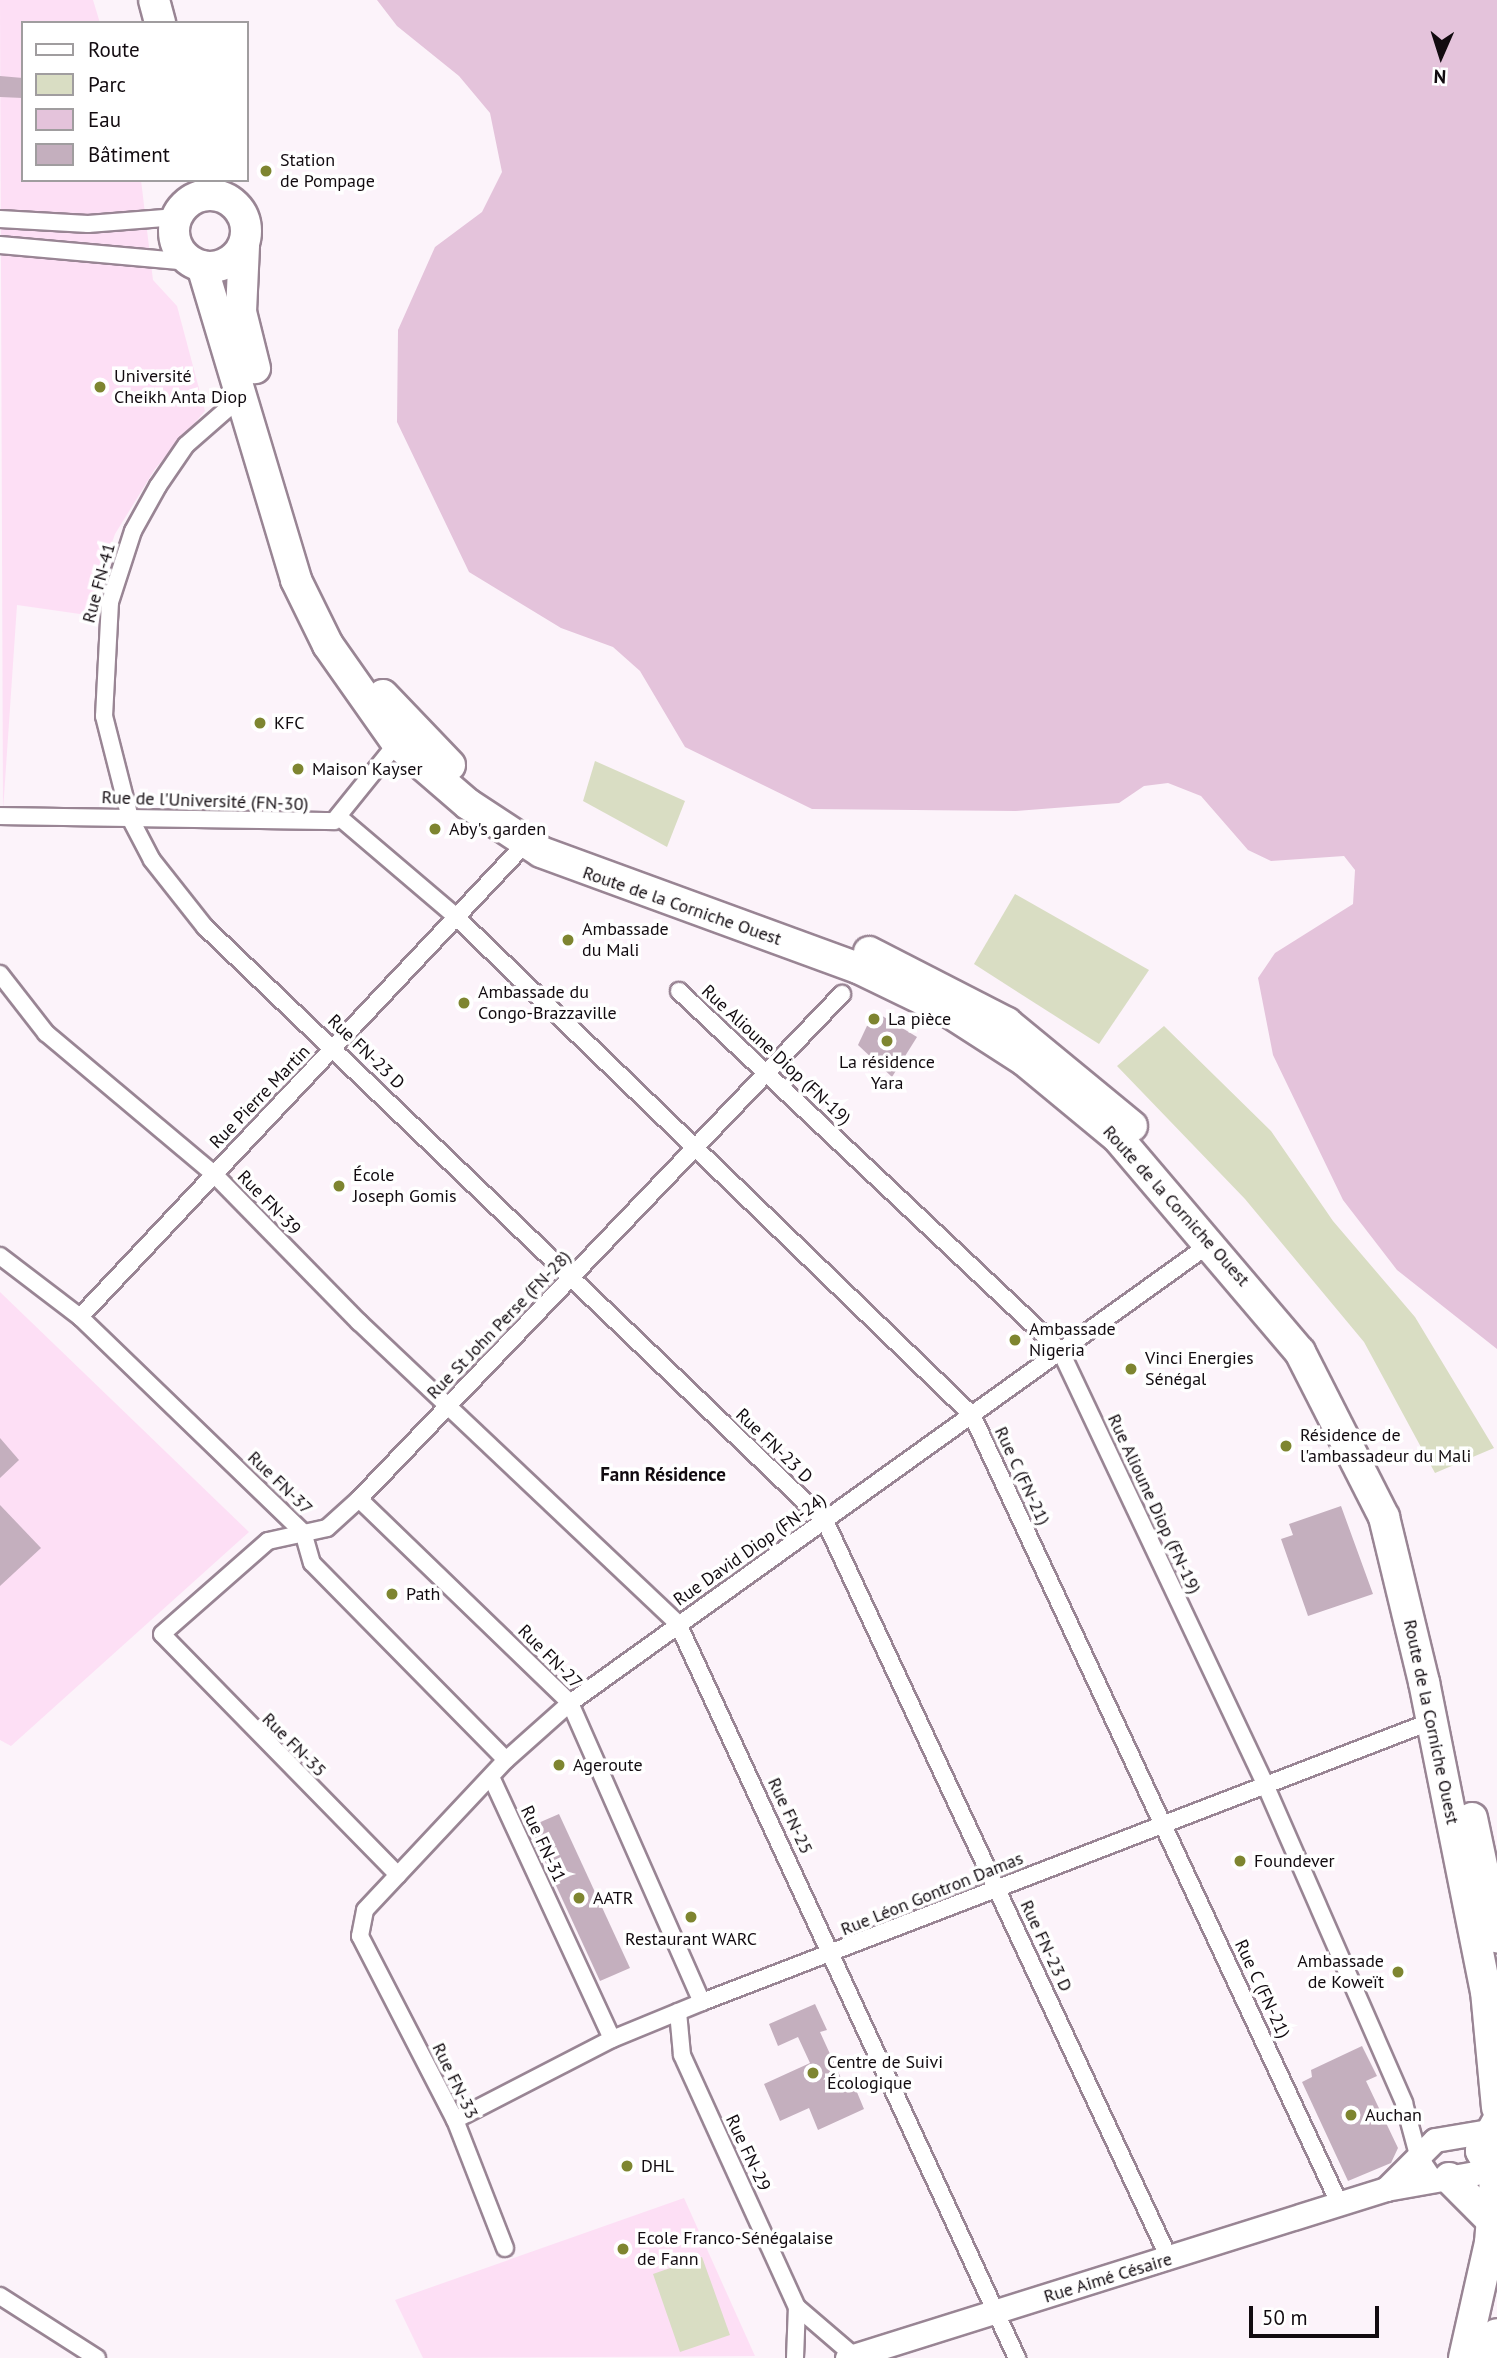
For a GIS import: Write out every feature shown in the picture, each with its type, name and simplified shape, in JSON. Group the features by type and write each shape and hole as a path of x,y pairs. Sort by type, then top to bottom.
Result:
{"highway":[{"path":"134,0 139,21"},
{"path":"154,0 159,21"},
{"path":"177,182 179,213 175,238 196,264 227,263 244,246 243,215 222,190 202,196 179,213"},
{"name":"Route de la Corniche Ouest","path":"244,246 241,312 312,571 370,677 426,742 488,795 563,843 868,951 1007,1023 1092,1086 1142,1136 1309,1331 1362,1419 1401,1513 1444,1678 1497,1937"},
{"name":"Route de la Corniche Ouest","path":"196,264 242,396 296,580 328,645 397,743 525,844 625,888 858,968 949,1012 1071,1097 1116,1137 1211,1243 1300,1352 1357,1454 1384,1517 1432,1721 1486,1991 1494,2120 1481,2151 1493,2177"},
{"path":"1464,2358 1493,2222 1493,2177"},
{"path":"1442,2179 1493,2222"},
{"path":"1489,2358 1497,2334"}],"street":[{"path":"0,219 88,224 179,213"},
{"path":"0,246 196,264"},
{"name":"Rue FN-41","path":"130,818 104,716 110,602 133,531 158,486 186,445 242,396"},
{"path":"397,743 340,817 454,915"},
{"name":"Rue de l'Université (FN-30)","path":"0,816 306,825 340,817"},
{"name":"Rue FN-23 D","path":"130,818 152,860 205,927 825,1521 1169,2258"},
{"name":"Rue Pierre Martin","path":"80,1317 213,1173 334,1049 454,915 525,844"},
{"name":"Rue C (FN-21)","path":"454,915 972,1415 1340,2205"},
{"name":"Rue FN-39","path":"0,974 46,1033 213,1173 449,1405"},
{"name":"Rue Alioune Diop (FN-19)","path":"679,991 1060,1350 1264,1782 1404,2103 1418,2155 1442,2179"},
{"name":"Rue St John Perse (FN-28)","path":"163,1641 162,1634 268,1541 327,1528 359,1499 842,994"},
{"name":"Rue David Diop (FN-24)","path":"360,1936 365,1910 492,1779 506,1760 570,1703 1211,1243"},
{"name":"Rue FN-37","path":"0,1256 80,1317 303,1532 312,1563 506,1760"},
{"name":"Rue FN-25","path":"449,1405 678,1624 1000,2312 1017,2358"},
{"name":"Rue FN-27","path":"359,1499 570,1703 702,2002"},
{"name":"Rue FN-35","path":"163,1641 398,1875"},
{"name":"Rue Léon Gontron Damas","path":"454,2120 612,2039 702,2002 834,1955 1162,1821 1432,1721"},
{"name":"Rue FN-31","path":"492,1779 612,2039"},
{"name":"Rue FN-33","path":"360,1936 454,2120 505,2248"},
{"name":"Rue FN-29","path":"678,2012 682,2055 797,2307"},
{"path":"1377,2192 1418,2155 1448,2135 1494,2120"},
{"name":"Rue Aimé Césaire","path":"850,2357 1377,2192 1442,2179 1493,2177"},
{"path":"0,2296 97,2358"},
{"path":"797,2307 850,2357"},
{"path":"795,2358 797,2307"}],"shaded area":[{"name":"Université Cheikh Anta Diop","path":"0,0 93,0 99,21 21,21 21,182 141,182 153,280 177,306 205,411 155,469 115,534 87,615 17,605 3,811"},
{"path":"0,1292 249,1532 11,1746 0,1740"},
{"name":"Ecole Franco-Sénégalaise de Fann","path":"684,2198 755,2356 423,2358 395,2300"}],"green space":[{"path":"595,761 685,801 667,847 583,801"},
{"path":"1015,894 1149,970 1099,1044 974,964"},
{"path":"1164,1026 1271,1131 1333,1221 1415,1317 1494,1448 1435,1473 1364,1342 1245,1199 1117,1066"},
{"path":"702,2257 730,2335 680,2352 653,2274"}],"water":[{"path":"377,0 1497,0 1497,1349 1397,1270 1343,1200 1273,1055 1258,978 1275,953 1353,904 1355,870 1344,856 1271,861 1248,850 1201,796 1168,783 1144,786 1119,803 1016,811 812,809 685,747 640,671 613,647 561,628 469,572 397,422 398,330 435,247 482,212 502,172 490,113 459,76 397,26"}],"building":[{"path":"0,76 21,78 21,98 0,97"},
{"name":"La résidence Yara","path":"874,1011 917,1037 892,1077 858,1045"},
{"path":"0,1438 19,1460 0,1478"},
{"path":"0,1505 41,1548 0,1586"},
{"path":"1341,1506 1373,1594 1308,1616 1281,1539 1293,1535 1289,1524"},
{"name":"AATR","path":"559,1814 630,1968 600,1981 529,1827"},
{"name":"Centre de Suivi Écologique","path":"815,2004 827,2030 820,2032 846,2089 854,2085 864,2109 818,2130 809,2108 780,2121 764,2084 810,2063 798,2037 778,2046 769,2024"},
{"name":"Auchan","path":"1362,2046 1377,2076 1366,2081 1398,2148 1391,2163 1348,2181 1302,2082 1312,2077 1311,2070"}],"place":[{"name":"Station de Pompage","path":"266,171"},
{"name":"Université Cheikh Anta Diop","path":"100,387"},
{"name":"KFC","path":"260,723"},
{"name":"Maison Kayser","path":"298,769"},
{"name":"Aby's garden","path":"435,829"},
{"name":"Ambassade du Mali","path":"568,940"},
{"name":"Ambassade du Congo-Brazzaville","path":"464,1003"},
{"name":"La pièce","path":"874,1019"},
{"name":"La résidence Yara","path":"887,1041"},
{"name":"École Joseph Gomis","path":"339,1186"},
{"name":"Ambassade Nigeria","path":"1015,1340"},
{"name":"Vinci Energies Sénégal","path":"1131,1369"},
{"name":"Résidence de l'ambassadeur du Mali","path":"1286,1446"},
{"name":"Path","path":"392,1594"},
{"name":"Ageroute","path":"559,1765"},
{"name":"Foundever","path":"1240,1861"},
{"name":"AATR","path":"579,1898"},
{"name":"Restaurant WARC","path":"691,1917"},
{"name":"Ambassade de Koweït","path":"1398,1972"},
{"name":"Centre de Suivi Écologique","path":"813,2073"},
{"name":"Auchan","path":"1351,2115"},
{"name":"DHL","path":"627,2166"},
{"name":"Ecole Franco-Sénégalaise de Fann","path":"623,2249"}],"district":[{"name":"Fann Résidence","path":"663,1475"}]}
